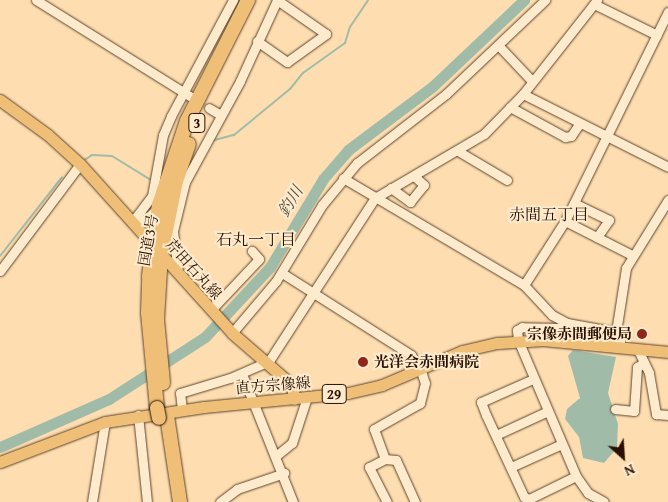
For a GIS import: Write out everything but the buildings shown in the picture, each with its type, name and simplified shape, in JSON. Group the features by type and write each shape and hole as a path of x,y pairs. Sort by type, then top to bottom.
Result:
{"highway":[{"name":"国道3号","path":"171,502 154,355 160,205 188,121 248,0"},
{"name":"国道3号","path":"157,249 186,152 258,0"},
{"name":"国道3号","path":"162,412 180,502"}],"main road":[{"name":"芹田石丸線","path":"0,100 48,135 80,164 231,332 264,364 292,385 294,399"},
{"name":"直方宗像線","path":"0,462 105,422 138,415 307,398 367,389 471,348 518,340 668,352"}],"street":[{"path":"36,0 188,96"},
{"path":"133,221 152,196 163,135 188,96 233,0"},
{"path":"178,273 172,231 185,182 219,114 240,81 257,41 277,0 326,34 287,62 257,41"},
{"path":"231,332 282,273 322,205 343,178 499,46 545,0"},
{"path":"182,410 180,393 242,374 264,364 313,294 375,198 484,134 523,94 596,2 657,35"},
{"path":"524,284 565,221 668,12"},
{"path":"499,46 532,81"},
{"path":"523,94 606,138 668,167"},
{"path":"510,107 565,137 571,136 579,124"},
{"path":"209,108 219,114"},
{"path":"458,151 506,180"},
{"path":"0,270 80,164"},
{"path":"392,188 410,202 424,185 414,176"},
{"path":"343,178 524,284 552,315 567,323 616,332 632,255 668,200"},
{"path":"574,203 609,220 597,237"},
{"path":"133,221 153,216 160,205"},
{"path":"565,221 632,255"},
{"path":"211,310 258,259 252,251"},
{"path":"282,273 411,355 420,368 425,383 420,403 374,429 384,460"},
{"path":"567,323 561,328 522,327 517,330 518,340 533,379 576,476 583,488 600,501"},
{"path":"587,328 590,334 620,340 620,348"},
{"path":"638,350 653,387 656,414 668,415"},
{"path":"615,409 634,411 637,367 644,363"},
{"path":"242,374 277,455 291,500 300,502"},
{"path":"533,379 481,402 524,497 528,499 576,476"},
{"path":"277,455 292,443 307,398"},
{"path":"496,435 548,411"},
{"path":"138,415 147,502"},
{"path":"92,502 105,422"},
{"path":"510,467 562,444"},
{"path":"387,502 369,467 384,460 396,460 415,502"},
{"path":"220,502 238,489 284,473"}],"shaded area":[{"path":"573,350 616,357 608,393 618,424 617,448 604,463 583,458 579,437 565,419 567,409 580,398 568,356"}],"waterway":[{"path":"211,141 234,135 290,89 303,73 345,43 350,27 368,0"},
{"name":"釣川","path":"0,447 109,399 205,337 270,267 323,179 348,150 432,87 524,0"},
{"path":"83,161 92,155 112,156 151,180"},
{"path":"0,256 62,177"}],"place":[{"name":"宗像赤間郵便局","path":"642,334"},
{"name":"光洋会赤間病院","path":"363,362"}],"district":[{"name":"赤間五丁目","path":"549,214"},
{"name":"石丸一丁目","path":"256,239"}]}
